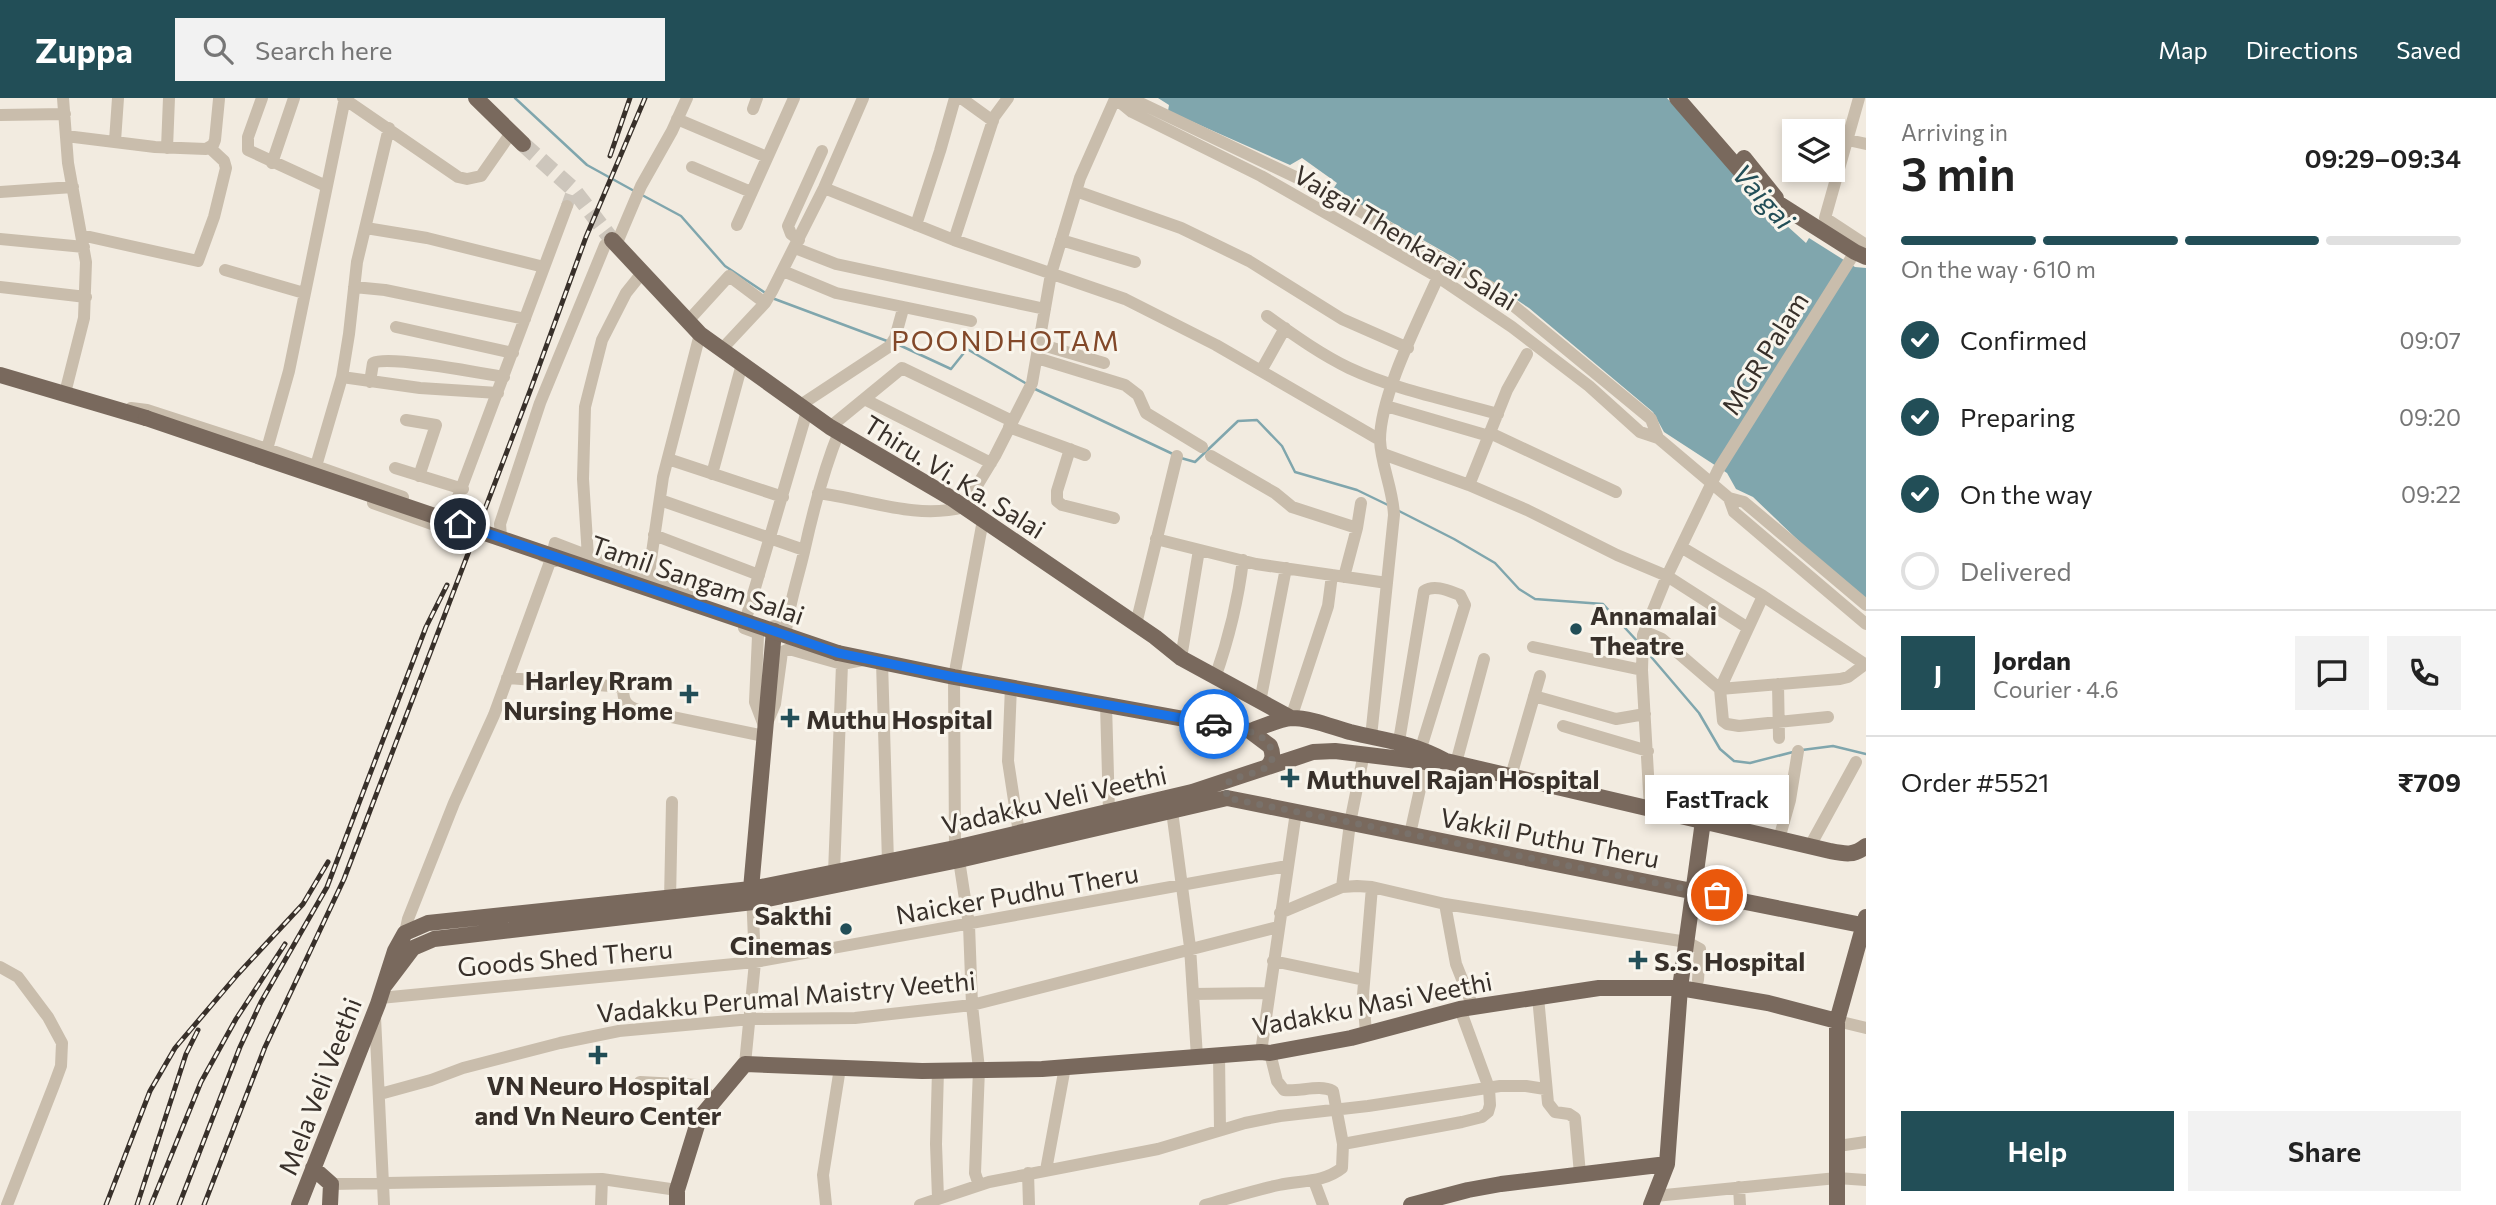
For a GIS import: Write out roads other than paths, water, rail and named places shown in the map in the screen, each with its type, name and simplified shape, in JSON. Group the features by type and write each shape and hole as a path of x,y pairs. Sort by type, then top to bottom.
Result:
{"main road":[{"path":"475,98 517,138"},
{"path":"1677,98 1757,190 1859,254"},
{"path":"1691,98 1784,206"},
{"name":"Thiru. Vi. Ka. Salai","path":"611,243 700,334 834,430 964,507 1136,624 1181,659 1291,718 1399,741 1423,755"},
{"name":"Tamil Sangam Salai","path":"0,376 146,418 780,631 840,658 876,660 954,677 1250,731"},
{"path":"752,896 764,732 780,631"},
{"path":"1250,731 1291,718"},
{"path":"1250,731 1270,746 1273,757 1266,767"},
{"name":"Vadakku Veli Veethi","path":"405,933 428,923 670,900 752,896 834,873 888,862 957,854 1019,833 1192,792 1313,752 1423,755 1830,851 1851,854 1866,846"},
{"path":"1227,798 1226,787 1230,780"},
{"name":"Vadakku Veli Veethi","path":"434,939 752,896 1227,798"},
{"name":"Vakkil Puthu Theru","path":"1227,798 1692,891 1865,922"},
{"path":"1653,1201 1667,1164 1680,988 1703,821"},
{"path":"1837,1205 1837,1021 1865,922"},
{"path":"405,933 434,939"},
{"name":"Mela Veli Veethi","path":"299,1205 380,998 395,951 405,933"},
{"name":"Mela Veli Veethi","path":"380,998 413,947 434,939"},
{"name":"Vadakku Masi Veethi","path":"745,1064 938,1070 1065,1067 1265,1053 1366,1033 1467,1008 1600,988 1680,988 1768,1003 1837,1021"},
{"path":"677,1198 699,1119 745,1064"},
{"path":"1411,1205 1479,1188 1667,1164"},
{"path":"313,1168 331,1184 330,1205"}],"street":[{"path":"63,98 73,187 86,262 84,318 65,393"},
{"path":"115,141 118,98"},
{"path":"167,148 169,98"},
{"path":"262,98 246,146 250,153 326,186"},
{"path":"272,163 294,98"},
{"path":"267,449 289,371 344,98 458,177 467,179 481,176 517,138"},
{"path":"687,98 611,243 540,403 500,524 501,536 505,541 551,559 755,632 758,636 755,702 764,732"},
{"path":"737,225 794,98"},
{"path":"722,349 765,303 772,291 824,188 863,98"},
{"path":"916,225 954,98"},
{"path":"961,98 993,121"},
{"path":"954,240 993,121 1008,98"},
{"name":"Vaigai Thenkarai Salai","path":"1130,98 1329,193 1492,288 1651,419 1658,438"},
{"path":"1859,98 1825,218 1859,254"},
{"path":"210,148 215,140 219,99"},
{"path":"818,493 919,511 937,512 964,507 991,463 1031,387 1051,274 1076,191 1115,99"},
{"name":"Vaigai Thenkarai Salai","path":"1115,99 1132,112 1261,176 1438,277 1512,327 1589,386 1640,432 1658,438 1729,498 1744,502 1866,605"},
{"path":"0,115 65,114"},
{"path":"677,119 767,157"},
{"path":"316,466 342,377 357,262 389,128"},
{"path":"0,239 82,241 198,261 214,217 226,169 224,160 210,148 167,148 66,136"},
{"path":"1848,140 1866,144"},
{"path":"822,151 788,226 797,244 836,264 1045,309"},
{"path":"692,167 751,192"},
{"path":"0,192 73,187"},
{"path":"824,188 954,240 1125,299 1216,345 1380,440"},
{"path":"1076,191 1181,228 1249,261 1342,319 1408,348"},
{"path":"101,405 146,426 209,444 446,529 567,206"},
{"path":"366,228 427,238 544,267"},
{"path":"1061,240 1135,262"},
{"name":"MGR Palam","path":"1650,809 1642,670 1644,634 1667,576 1718,470 1859,254"},
{"path":"225,270 304,293"},
{"path":"783,271 836,293 971,321"},
{"path":"588,556 583,479 585,407 602,340 626,293 642,273"},
{"path":"688,321 729,276 765,303"},
{"path":"1371,737 1394,509 1380,440 1393,384 1438,277"},
{"path":"0,287 86,297"},
{"path":"354,287 385,290 525,319"},
{"path":"747,615 783,497 803,408 893,342 903,309"},
{"path":"1267,316 1340,363 1393,384 1498,414"},
{"path":"396,327 513,353"},
{"path":"1261,371 1285,328"},
{"path":"648,580 653,535 668,459 700,334"},
{"path":"1039,344 1104,363"},
{"path":"1469,485 1507,390 1527,354"},
{"path":"1037,358 1125,385 1138,396 1146,413 1275,493 1292,507 1357,528"},
{"path":"370,382 373,363 381,360 504,377"},
{"path":"712,474 742,364"},
{"path":"405,933 408,919 454,803 494,715 555,543 747,615 780,631 789,610 834,430 864,398 902,368 1011,424 1085,455"},
{"path":"342,377 420,388 498,393"},
{"path":"864,398 991,463"},
{"path":"101,405 147,410 267,449 453,516"},
{"path":"1386,406 1489,435 1616,492"},
{"path":"406,420 431,422 436,427 419,476"},
{"path":"1070,449 1057,491 1057,500 1062,505 1114,518"},
{"path":"1383,454 1469,485 1667,576 1748,628"},
{"path":"1136,624 1177,456"},
{"path":"668,459 783,497"},
{"path":"395,468 463,489"},
{"name":"Vaigai Thenkarai Salai","path":"1729,498 1734,512 1866,624"},
{"path":"660,500 804,550"},
{"path":"1291,718 1338,576 1357,528 1361,503"},
{"path":"979,1185 975,1173 979,1069 972,1005 969,925 957,854 954,677 983,520"},
{"path":"653,535 759,575"},
{"path":"1156,539 1243,560 1387,583"},
{"path":"1644,634 1662,639 1720,689 1840,679 1848,677 1865,665 1763,596 1681,547"},
{"path":"1181,659 1199,550"},
{"path":"1215,678 1233,622 1243,560"},
{"path":"1259,702 1286,568"},
{"path":"1399,741 1424,591 1432,587 1460,595 1465,605 1423,755 1410,834"},
{"path":"1763,596 1720,689 1723,721 1739,726 1828,717"},
{"path":"1533,647 1642,670"},
{"path":"764,732 775,704 782,652 789,649 840,658 834,873"},
{"path":"1451,762 1484,659"},
{"path":"876,660 888,862"},
{"path":"1511,776 1539,676"},
{"path":"507,678 623,687 624,699 631,708 764,732"},
{"path":"1778,684 1779,738"},
{"path":"1010,686 1008,761 1019,833"},
{"path":"1534,696 1616,719 1646,714"},
{"path":"1106,704 1109,811"},
{"path":"1563,726 1648,751"},
{"path":"1779,839 1790,800 1798,751"},
{"path":"1342,887 1350,823 1364,753"},
{"path":"1810,846 1856,762"},
{"path":"670,900 672,802"},
{"path":"1172,811 1183,886 1197,1057"},
{"path":"1205,1205 1288,1183 1314,1181 1342,1168 1343,1144 1335,1095 1331,1089 1294,1091 1280,1087 1265,1053 1273,961 1296,812"},
{"name":"Naicker Pudhu Theru","path":"755,962 1287,866"},
{"path":"1280,913 1342,887 1372,887 1445,904 1687,942 1700,948 1698,980"},
{"path":"1366,1033 1364,980 1372,887"},
{"path":"745,1064 755,962 752,896"},
{"path":"1343,1144 1482,1118 1490,1105 1489,1088 1456,964 1445,904"},
{"name":"Vadakku Perumal Maistry Veethi","path":"380,1094 463,1068 619,1031 751,1019 855,1018 972,1005 1189,947 1278,927"},
{"path":"1273,961 1364,980"},
{"name":"Goods Shed Theru","path":"380,998 755,962"},
{"path":"0,967 18,976 48,1017 62,1043 61,1066 3,1205"},
{"path":"1193,994 1269,993"},
{"path":"1538,997 1545,1089 1552,1110 1576,1118 1580,1174"},
{"path":"380,998 384,1205"},
{"path":"1837,1021 1866,1028"},
{"path":"1219,1055 1220,1130"},
{"path":"1046,1170 1065,1067"},
{"path":"827,1205 823,1175 840,1068"},
{"path":"938,1070 938,1198"},
{"path":"640,1082 697,1085 715,1101"},
{"path":"920,1205 979,1185 1028,1173 1158,1149 1220,1130 1280,1116 1489,1088 1526,1086 1545,1089"},
{"path":"1838,1146 1866,1142"},
{"path":"1028,1173 1029,1205"},
{"path":"1653,1201 1739,1187 1837,1178 1866,1180"},
{"path":"601,1205 602,1179"},
{"path":"331,1184 602,1179 677,1198"},
{"path":"1314,1181 1323,1205"},
{"path":"1739,1187 1740,1205"}],"water":[{"path":"1158,98 1667,98 1756,198 1806,243 1809,238 1855,267 1866,268 1866,600 1822,563 1753,497 1736,489 1727,473 1664,432 1653,412 1529,308 1453,257 1333,189 1337,183 1302,158 1290,165 1168,111 1169,105"}],"waterway":[{"path":"515,98 587,165 636,192"},
{"path":"642,195 681,216 725,266 767,294"},
{"path":"772,298 887,341"},
{"path":"897,344 951,369 967,349 1027,384"},
{"path":"1035,389 1175,455"},
{"path":"1181,458 1195,462 1238,421 1257,420 1282,446 1295,472 1357,490 1390,506"},
{"path":"1399,511 1495,563 1519,589 1535,599 1603,604 1638,642"},
{"path":"1647,652 1699,713 1720,749 1734,761 1750,763 1793,752"},
{"path":"1802,750 1833,746 1866,754"}],"tunnel":[{"path":"523,144 573,189 612,240"},
{"path":"567,206 573,189"}],"railway":[{"path":"610,156 630,98"},
{"path":"204,1205 265,1047 344,879 586,237 645,98"},
{"path":"179,1205 240,1047 261,1002 327,887 426,627 447,585"},
{"path":"106,1205 150,1091 175,1048 303,904 328,862"},
{"path":"151,1205 201,1082 236,1019 285,944"},
{"path":"137,1205 186,1054 198,1030"}],"place":[{"name":"Annamalai Theatre","path":"1576,629"},
{"name":"Harley Rram Nursing Home","path":"689,694"},
{"name":"Muthu Hospital","path":"790,718"},
{"name":"Muthuvel Rajan Hospital","path":"1290,778"},
{"name":"FastTrack","path":"1717,895"},
{"name":"Sakthi Cinemas","path":"846,929"},
{"name":"S.S. Hospital","path":"1638,960"},
{"name":"VN Neuro Hospital and Vn Neuro Center","path":"598,1055"}],"district":[{"name":"POONDHOTAM","path":"1006,340"}],"water label":[{"name":"Vaigai","path":"1764,196"}]}
